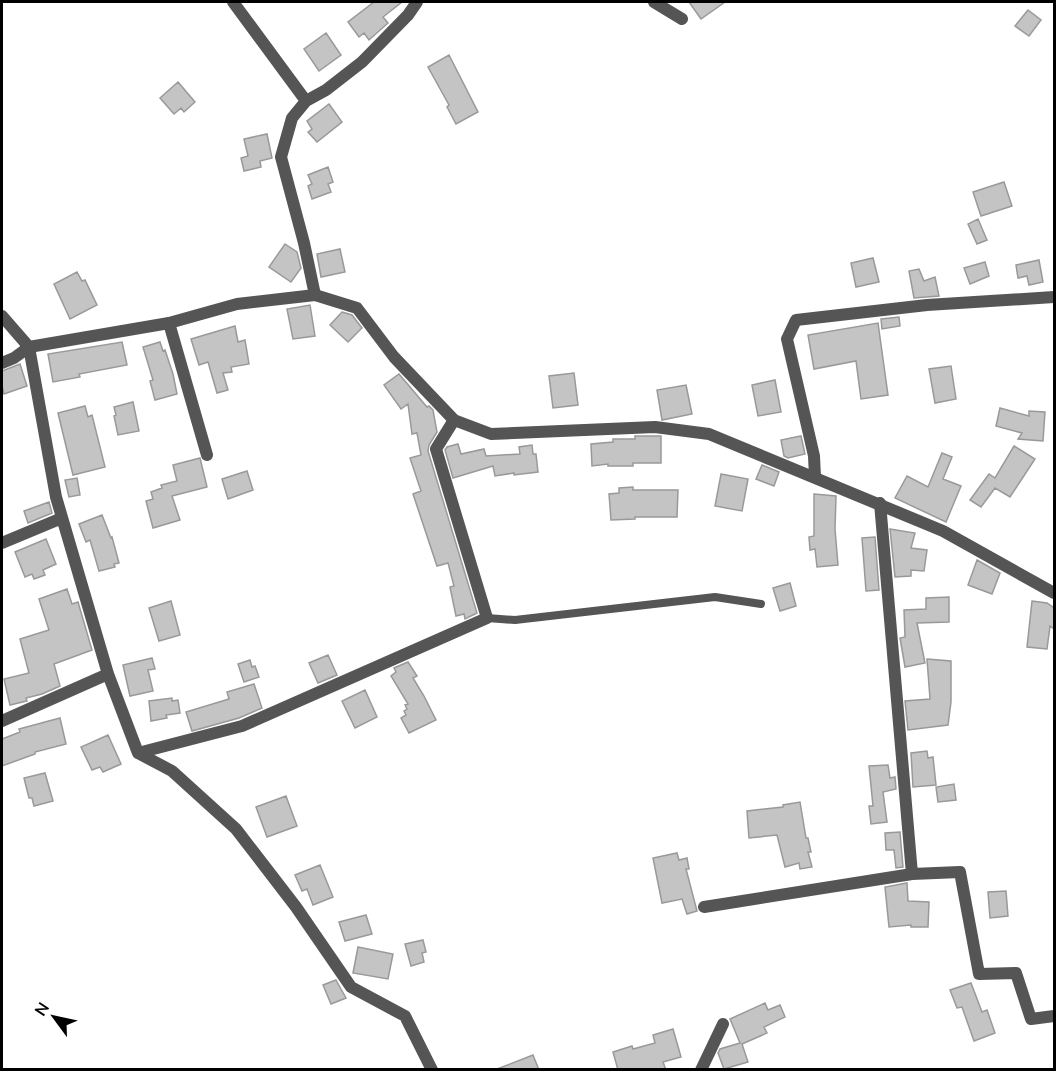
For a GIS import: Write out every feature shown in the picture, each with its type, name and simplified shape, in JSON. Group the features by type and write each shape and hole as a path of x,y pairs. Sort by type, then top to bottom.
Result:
{"street":[{"path":"233,2 306,101"},
{"path":"315,295 281,157 292,118 306,101 326,90 363,62 408,15 417,2"},
{"path":"654,2 682,19"},
{"path":"2,363 14,358 29,347 169,323 237,304 315,295 357,308 394,357 454,420 491,434 655,427 709,434 943,531 1054,593"},
{"path":"814,477 814,456 787,339 796,320 927,305 1054,297"},
{"path":"2,316 29,347 56,497 108,674 138,753 172,771 236,829 296,907 351,987 405,1016 432,1070"},
{"path":"169,323 207,455"},
{"path":"138,753 242,726 487,618 436,449 454,420"},
{"path":"880,503 912,874"},
{"path":"2,543 62,518"},
{"path":"2,721 108,674"},
{"path":"704,907 912,874 960,872 979,974 1016,973 1031,1019 1054,1016"},
{"path":"701,1070 723,1024"}],"lane":[{"path":"487,618 515,620 715,597 761,604"}],"building":[{"path":"374,2 402,2 383,17 388,23 369,40 364,33 359,37 348,22"},
{"path":"689,2 725,2 701,19"},
{"path":"1028,10 1041,20 1029,36 1015,26"},
{"path":"326,33 341,55 319,71 304,49"},
{"path":"449,55 478,112 456,124 447,107 449,105 428,67"},
{"path":"178,82 195,102 184,112 181,108 174,114 160,98"},
{"path":"329,104 342,122 317,142 308,132 312,129 307,121"},
{"path":"267,134 272,158 260,161 261,167 244,171 241,158 248,156 244,139"},
{"path":"328,167 333,182 328,184 331,192 312,199 308,186 312,184 308,175"},
{"path":"1004,182 1012,206 981,216 973,192"},
{"path":"978,219 987,240 977,244 968,224"},
{"path":"285,244 297,252 301,268 291,282 269,267"},
{"path":"340,249 345,272 321,277 317,254"},
{"path":"873,258 879,282 856,287 851,263"},
{"path":"1039,260 1043,282 1029,285 1027,276 1018,278 1016,265"},
{"path":"985,262 989,276 970,284 964,268"},
{"path":"919,269 924,281 935,277 939,296 914,298 909,271"},
{"path":"77,272 82,281 85,280 97,305 70,319 54,284"},
{"path":"310,305 315,336 293,339 287,309"},
{"path":"342,312 352,315 362,328 348,342 330,325"},
{"path":"899,317 900,326 882,329 881,319"},
{"path":"878,323 888,395 861,399 856,361 814,369 808,335"},
{"path":"235,326 238,342 245,340 249,364 231,367 232,372 223,373 228,390 217,393 208,362 199,365 191,339"},
{"path":"122,342 127,365 79,374 80,377 53,382 48,354"},
{"path":"160,342 173,374 177,394 155,400 150,381 153,380 143,347"},
{"path":"20,364 27,386 4,394 2,371"},
{"path":"951,366 956,399 935,403 929,369"},
{"path":"574,373 578,405 553,408 549,376"},
{"path":"399,374 427,407 433,410 437,432 428,451 477,613 465,619 464,614 456,616 450,587 454,586 448,563 437,566 413,494 421,491 410,458 421,455 417,433 412,434 408,404 401,409 384,385"},
{"path":"775,380 781,412 758,416 752,385"},
{"path":"686,385 692,414 662,420 657,390"},
{"path":"133,402 139,431 118,435 114,407"},
{"path":"85,406 88,417 92,415 105,467 73,475 58,413"},
{"path":"1000,408 1029,416 1029,411 1045,412 1043,441 1018,439 1022,433 996,426"},
{"path":"635,436 661,436 661,463 592,466 591,444 613,442 613,439 635,439"},
{"path":"801,436 805,454 788,458 784,456 781,440"},
{"path":"458,444 461,454 484,449 486,456 520,454 519,447 532,445 533,454 536,454 538,472 495,476 493,466 453,478 445,450 447,447"},
{"path":"1014,446 1035,459 1010,497 995,488 981,507 970,500 989,474 995,478"},
{"path":"942,453 952,457 943,479 961,486 946,522 895,498 907,476 928,487"},
{"path":"200,458 207,487 172,496 180,520 153,528 146,501 153,499 151,492 162,488 161,485 177,481 173,465"},
{"path":"762,465 779,472 774,486 756,479"},
{"path":"247,471 253,490 228,499 222,479"},
{"path":"721,474 748,479 742,511 715,506"},
{"path":"77,478 80,495 69,497 65,480"},
{"path":"633,487 633,490 678,490 677,517 635,517 635,519 611,520 609,494 619,493 619,488"},
{"path":"814,494 836,496 835,529 838,565 817,567 815,549 810,550 809,537 814,536"},
{"path":"49,502 52,513 28,523 24,511"},
{"path":"102,515 112,537 119,563 114,564 115,567 99,571 90,540 86,542 79,524"},
{"path":"890,529 915,533 911,548 927,550 924,571 911,570 911,576 895,577"},
{"path":"875,537 879,590 866,591 862,538"},
{"path":"46,539 56,564 43,570 45,575 34,579 32,574 25,577 15,552"},
{"path":"977,560 1000,573 992,594 968,585"},
{"path":"790,583 796,606 780,611 773,588"},
{"path":"67,589 72,604 78,602 92,650 54,664 60,686 26,698 27,701 10,705 4,679 29,673 20,639 49,630 39,599"},
{"path":"949,597 949,622 917,623 925,663 905,667 900,638 905,637 904,610 926,609 926,598"},
{"path":"171,601 180,635 159,641 149,608"},
{"path":"1032,601 1047,603 1054,608 1054,629 1050,626 1047,649 1027,647"},
{"path":"328,655 337,675 318,683 309,663"},
{"path":"152,658 155,669 148,670 153,691 130,696 123,665"},
{"path":"927,659 951,661 951,702 948,725 908,730 905,701 930,699"},
{"path":"250,660 259,677 244,682 238,664"},
{"path":"408,662 417,676 413,678 436,720 409,733 401,718 406,715 405,705 408,704 391,676 396,672 394,668"},
{"path":"254,684 262,708 239,718 192,731 186,712 229,699 227,692"},
{"path":"365,690 377,717 355,728 342,701"},
{"path":"172,698 172,701 178,700 180,713 151,721 149,701"},
{"path":"60,718 66,744 35,752 35,754 2,766 2,739 20,732 19,729"},
{"path":"108,735 121,764 103,772 100,767 92,770 81,747"},
{"path":"927,751 928,758 933,757 936,785 913,787 911,753"},
{"path":"888,765 890,778 895,777 896,789 883,792 887,822 871,824 869,806 873,806 869,766"},
{"path":"45,773 53,801 34,806 32,798 29,798 24,778"},
{"path":"954,784 956,800 938,802 936,787"},
{"path":"286,796 297,826 267,837 256,807"},
{"path":"800,802 812,867 800,869 799,863 785,867 777,835 749,838 747,811 783,807 783,805"},
{"path":"900,832 903,867 896,868 894,850 886,850 885,833"},
{"path":"677,853 679,860 687,858 689,869 686,869 697,911 687,914 682,899 662,903 653,858"},
{"path":"320,865 333,897 313,905 307,889 302,891 295,875"},
{"path":"907,883 908,901 929,902 928,927 911,927 911,925 889,927 885,887"},
{"path":"1006,891 1008,916 990,918 988,892"},
{"path":"366,915 372,934 345,941 339,922"},
{"path":"423,940 426,952 422,953 424,962 411,966 405,944"},
{"path":"358,947 393,954 388,979 353,973"},
{"path":"336,980 346,998 331,1004 323,985"},
{"path":"971,983 982,1012 987,1010 995,1033 974,1041 962,1007 957,1008 950,990"},
{"path":"765,1003 768,1010 780,1005 785,1017 764,1027 767,1033 742,1044 748,1062 724,1069 718,1053 720,1049 740,1043 730,1019"},
{"path":"673,1029 681,1057 663,1062 666,1070 618,1070 613,1052 632,1046 633,1049 655,1043 653,1035"},
{"path":"533,1055 539,1070 497,1070 497,1069"}]}
